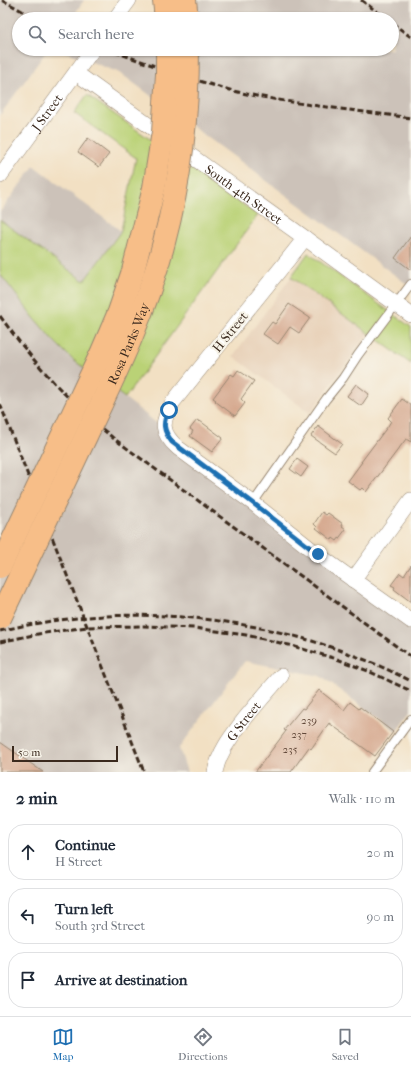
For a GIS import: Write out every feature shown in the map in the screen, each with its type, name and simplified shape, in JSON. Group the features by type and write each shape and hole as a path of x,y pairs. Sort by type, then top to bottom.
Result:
{"highway":[{"path":"164,0 165,12"},
{"path":"185,0 186,12"},
{"name":"Rosa Parks Way","path":"0,567 101,354 119,312 133,271 154,188 163,132 167,56"},
{"name":"Rosa Parks Way","path":"0,618 114,376 135,327 153,278 164,242 175,194 184,138 188,56"}],"street":[{"path":"120,12 129,0"},
{"name":"J Street","path":"0,176 88,56"},
{"name":"South 4th Street","path":"76,73 411,315"},
{"name":"H Street","path":"253,503 178,448 167,436 164,424 165,417 173,402 305,238"},
{"path":"353,580 411,500"},
{"path":"253,503 318,554 411,621"},
{"name":"G Street","path":"215,772 220,753 254,708 281,676"}],"lane":[{"path":"253,503 326,399 411,284"},
{"path":"372,772 411,719"}],"shaded area":[{"path":"0,0 84,0 76,12 12,12 12,56 43,56 0,115"},
{"path":"168,0 411,0 411,287 120,73 76,56 399,56 399,12 159,12"},
{"path":"34,166 121,231 84,282 0,220 0,212"},
{"path":"0,274 35,319 72,359 125,398 411,621 411,711 396,731 320,676 245,661 179,748 187,772 0,772"},
{"path":"291,277 369,333 310,413 233,356"}],"green space":[{"path":"87,95 258,215 125,398 72,359 35,319 0,274 0,220 84,281 121,231 136,158 74,113"},
{"path":"308,253 411,327 411,364 291,277"}],"building":[{"path":"88,138 109,154 99,167 78,152"},
{"path":"411,236 411,270 395,258"},
{"path":"289,304 310,318 299,333 290,327 278,344 263,334 272,322 275,324"},
{"path":"238,370 254,381 241,399 245,403 235,416 213,398 231,374 234,376"},
{"path":"356,384 369,394 361,406 347,396"},
{"path":"402,399 411,405 411,442 406,439 366,492 362,488 360,490 348,481 388,426 391,421 388,418"},
{"path":"197,420 223,438 212,452 190,436 193,431 190,429"},
{"path":"318,426 342,444 335,453 311,436"},
{"path":"297,459 308,467 301,477 290,469"},
{"path":"322,512 326,515 328,513 343,524 342,526 346,529 337,541 333,538 332,540 316,528 317,527 314,524"},
{"path":"411,565 411,602 391,585 400,573 404,576"},
{"path":"319,690 344,710 350,702 359,709 360,707 393,732 375,756 329,723 311,749 309,747 291,772 255,772 286,731 284,730 302,708 304,709"},
{"path":"0,742 43,772 0,772"}],"railway":[{"path":"2,0 24,12"},
{"path":"361,0 377,12"},
{"path":"399,28 411,37"},
{"path":"127,56 225,89 242,93 305,104 411,118"},
{"path":"0,316 20,343 52,381 75,405 113,438 411,657"},
{"path":"0,404 144,772"},
{"path":"0,631 44,622 88,617 134,615 180,617 225,622 270,630 313,641 355,656 411,681"},
{"path":"0,642 38,634 87,627 144,626 194,628 246,635 289,645 337,659 368,671 411,691"}],"route":[{"path":"169,410 165,417 164,424 167,436 172,442 318,554"}]}
